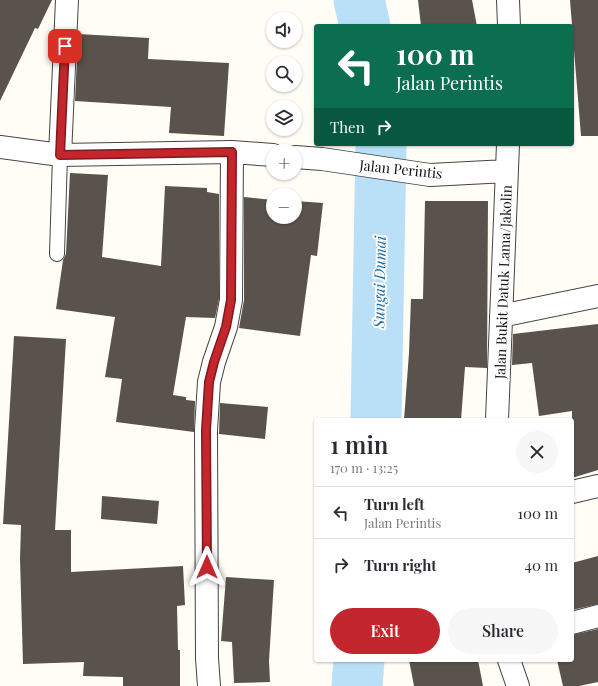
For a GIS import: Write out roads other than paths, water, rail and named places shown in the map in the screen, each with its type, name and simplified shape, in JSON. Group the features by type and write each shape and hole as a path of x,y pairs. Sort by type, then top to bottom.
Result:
{"street":[{"path":"60,155 67,0"},
{"path":"508,0 509,24"},
{"name":"Jalan Bukit Datuk Lama/Jakolin","path":"498,418 508,146"},
{"path":"0,147 60,155 232,152 266,154"},
{"path":"209,686 207,658 206,430 209,382 226,327 231,300 232,152"},
{"name":"Jalan Perintis","path":"302,158 322,159 430,175 507,171"},
{"path":"501,316 598,296"},
{"path":"574,492 598,486"},
{"path":"574,622 598,616"},
{"path":"510,662 518,686"}],"lane":[{"path":"57,254 60,155"}],"waterway":[{"name":"Sungai Dumai","path":"359,0 365,24"},
{"name":"Sungai Dumai","path":"376,418 381,146"},
{"name":"Sungai Dumai","path":"357,686 359,662"}]}
